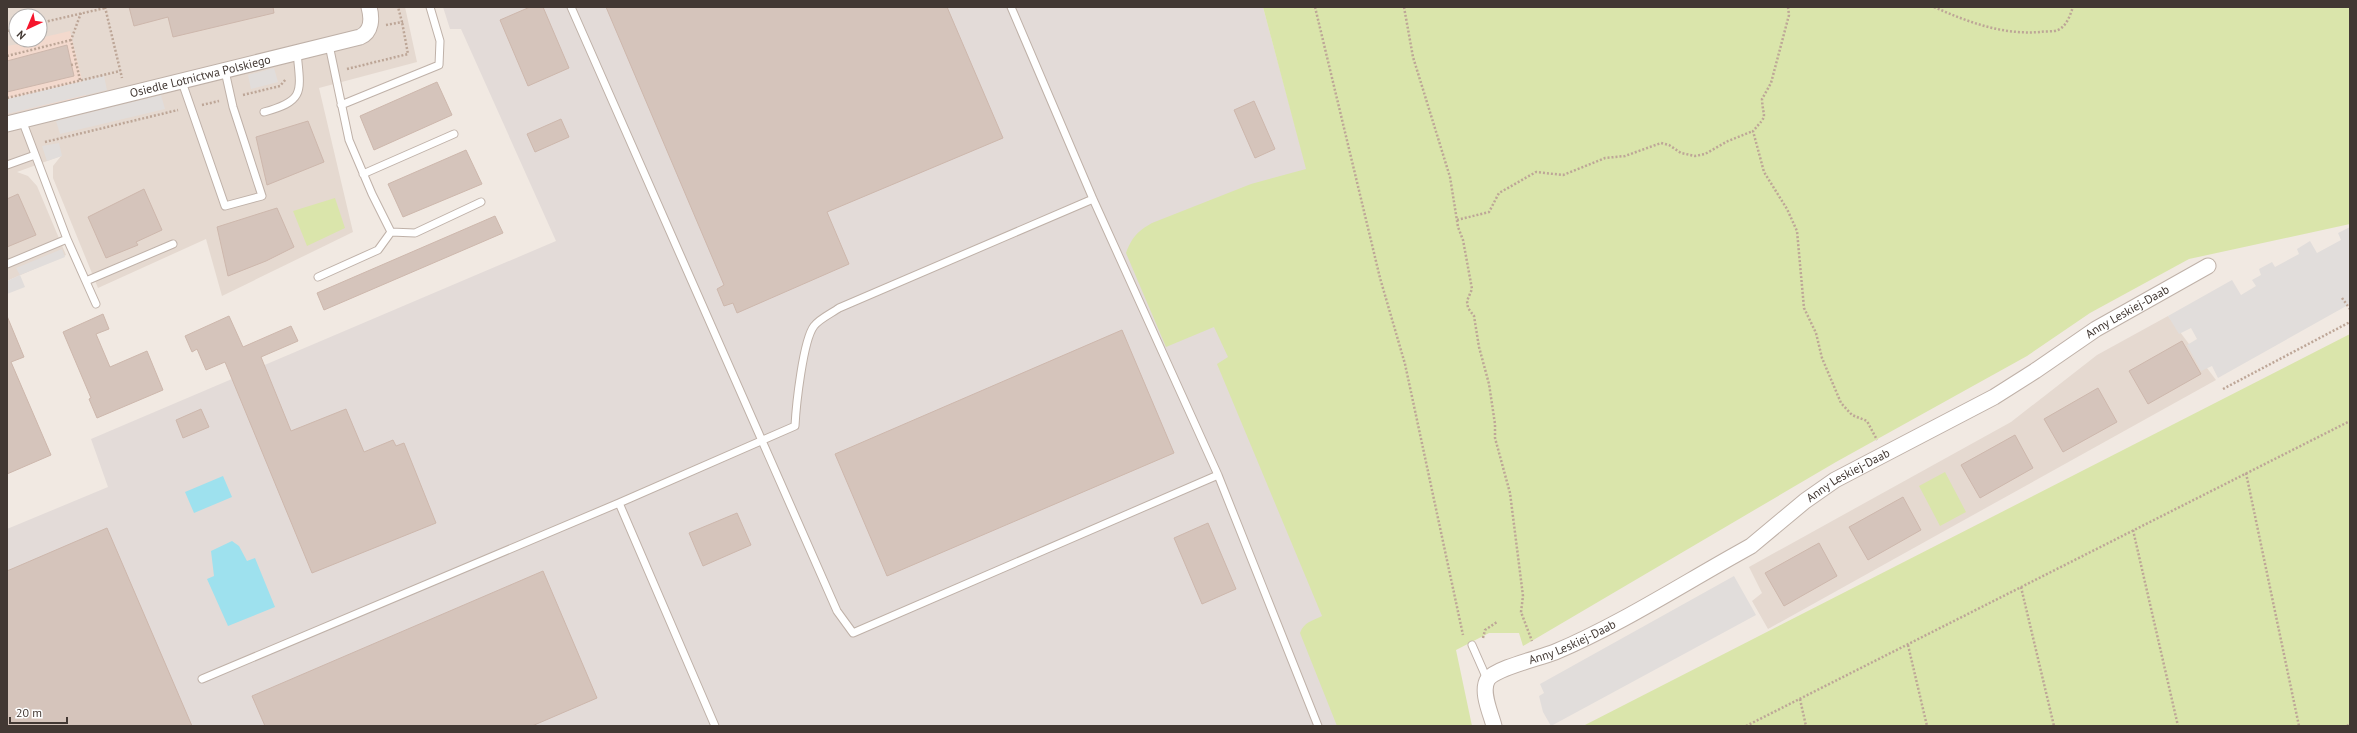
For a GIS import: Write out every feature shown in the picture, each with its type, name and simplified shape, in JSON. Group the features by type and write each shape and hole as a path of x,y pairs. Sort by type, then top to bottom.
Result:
{"street":[{"path":"369,7 371,18 369,28"},
{"name":"Osiedle Lotnictwa Polskiego","path":"14,122 329,45 362,36 369,28"},
{"name":"Anny Leskiej-Daab","path":"1487,679 1497,671 1583,639 1751,546 1805,501 1835,480 1994,397 2075,345 2096,329 2208,266"},
{"path":"1487,679 1485,691 1494,726"}],"lane":[{"path":"341,105 439,65 440,41 430,7"},
{"path":"571,7 837,611 853,633 1218,475"},
{"path":"1011,7 1093,199 1218,475 1318,726"},
{"path":"329,45 349,140 363,174 391,232"},
{"path":"264,112 286,106 297,93 300,81 297,53"},
{"path":"182,82 225,206 262,196 233,107 225,71"},
{"path":"14,122 34,155 67,239 96,304"},
{"path":"363,174 454,134"},
{"path":"7,165 34,155"},
{"path":"202,679 619,503 762,439 795,426 796,402 804,354 814,326 820,321 839,308 1093,199"},
{"path":"391,232 415,232 481,202"},
{"path":"318,277 378,250 391,232"},
{"path":"7,264 67,239"},
{"path":"86,282 172,244"},
{"path":"619,503 715,726"},
{"path":"1472,645 1487,679"}],"path":[{"path":"48,21 105,7 123,81"},
{"path":"343,70 408,54 398,7"},
{"path":"1315,7 1380,278 1405,364 1463,635 1462,642"},
{"path":"1404,7 1413,57 1450,178 1457,220 1471,285 1467,301 1468,308 1474,316 1479,346 1489,384 1495,424 1495,438 1510,493 1523,596 1521,612 1532,639 1531,649 1524,654 1519,664"},
{"path":"1457,220 1489,212 1499,193 1536,172 1563,175 1606,158 1626,156 1661,143 1669,145 1681,153 1695,156 1705,154 1728,140 1753,131 1764,119 1765,112 1762,99 1771,83 1789,15 1788,7"},
{"path":"1934,7 1968,22 1992,29 2028,33 2058,30 2065,25 2073,7"},
{"path":"80,80 71,40 81,13"},
{"path":"369,28 402,22"},
{"path":"7,56 71,40"},
{"path":"71,65 76,64"},
{"path":"7,98 120,71"},
{"path":"238,96 280,86 288,76"},
{"path":"201,105 223,100"},
{"path":"42,142 184,109"},
{"path":"1753,131 1764,172 1787,208 1796,231 1804,308 1816,333 1822,358 1837,389 1841,403 1852,415 1867,421 1884,455"},
{"path":"2342,298 2350,309"},
{"path":"2222,389 2350,322"},
{"path":"1746,726 2350,421"},
{"path":"2246,473 2299,726"},
{"path":"2133,530 2178,726"},
{"path":"2021,587 2054,726"},
{"path":"1908,645 1927,726"},
{"path":"1800,699 1806,726"}],"shaded area":[{"path":"7,7 405,7 417,62 319,88 353,232 222,296 206,239 98,288 53,178 53,166 61,156 17,172 28,176 37,186 66,255 7,281"},
{"path":"443,7 1263,7 1457,726 7,726 7,529 108,487 91,439 556,241 461,29 450,29"},
{"path":"70,31 86,96 7,114 7,46 8,48 48,48 48,36"},
{"path":"274,68 278,82 251,89 248,75"},
{"path":"104,76 107,90 7,114 7,99"},
{"path":"161,95 165,109 60,134 56,121"},
{"path":"59,143 62,156 47,161 42,146"},
{"path":"2350,227 2350,303 2348,305 2218,378 2212,366 2201,371 2187,345 2197,339 2191,328 2179,334 2168,316 2232,280 2241,295 2256,286 2252,280 2261,275 2259,269 2272,262 2275,267 2299,254 2297,249 2310,241 2317,253 2341,240 2338,233"},
{"path":"62,249 65,257 20,275 16,268"},
{"path":"20,275 25,287 7,294 7,281"},
{"path":"2168,316 2216,380 1768,629 1752,601 1762,593 1749,567 2011,422 2097,355"},
{"path":"1734,576 1756,615 1551,726 1543,712 1539,696 1544,693 1540,684"}],"green space":[{"path":"1263,7 2350,7 2350,224 2189,259 2090,313 2027,356 1836,462 1523,646 1519,633 1489,633 1456,650 1472,726 1337,726 1300,633 1306,624 1322,616 1217,364 1228,357 1214,327 1166,347 1126,253 1136,235 1152,223 1251,184 1306,169"},
{"path":"335,198 345,228 307,246 293,211"},
{"path":"2350,334 2350,726 1583,726"},
{"path":"1945,472 1966,512 1940,526 1919,486"}],"water":[{"path":"223,476 232,497 194,513 185,492"},
{"path":"232,541 239,546 247,561 255,558 275,607 228,626 207,579 214,576 211,551"}],"building":[{"path":"129,7 273,7 274,13 173,37 168,17 134,26"},
{"path":"530,7 543,7 569,68 528,86 500,20"},
{"path":"606,7 947,7 1003,138 827,212 849,264 737,313 733,303 724,306 717,289 724,285"},
{"path":"67,45 74,76 7,92 7,61"},
{"path":"437,82 452,115 374,150 360,116"},
{"path":"1254,101 1275,149 1255,158 1234,110"},
{"path":"561,119 569,137 535,152 527,134"},
{"path":"308,121 324,162 267,185 256,137"},
{"path":"466,150 482,184 403,217 388,184"},
{"path":"144,189 162,230 136,242 138,245 106,258 88,217"},
{"path":"18,194 36,235 7,247 7,199"},
{"path":"277,208 294,247 266,261 228,276 217,227"},
{"path":"495,216 503,233 324,310 317,293"},
{"path":"103,314 109,329 96,334 110,367 147,351 163,390 97,418 89,399 91,398 63,332"},
{"path":"7,316 24,357 11,362 51,455 7,474"},
{"path":"229,316 243,347 291,326 298,341 261,357 291,431 346,409 364,452 393,440 396,446 404,443 436,523 312,573 225,362 206,370 197,349 192,352 185,336"},
{"path":"1122,330 1174,453 887,576 835,454"},
{"path":"2182,341 2201,374 2148,404 2129,371"},
{"path":"2098,388 2117,422 2063,452 2044,419"},
{"path":"201,409 209,427 183,438 176,420"},
{"path":"2015,435 2033,468 1980,498 1961,465"},
{"path":"1903,497 1921,530 1868,560 1849,527"},
{"path":"737,513 751,545 703,566 689,533"},
{"path":"1208,523 1236,589 1202,604 1174,538"},
{"path":"107,528 192,726 7,726 7,571"},
{"path":"1819,543 1837,576 1784,606 1765,573"},
{"path":"543,571 597,698 532,726 265,726 252,696"}]}
